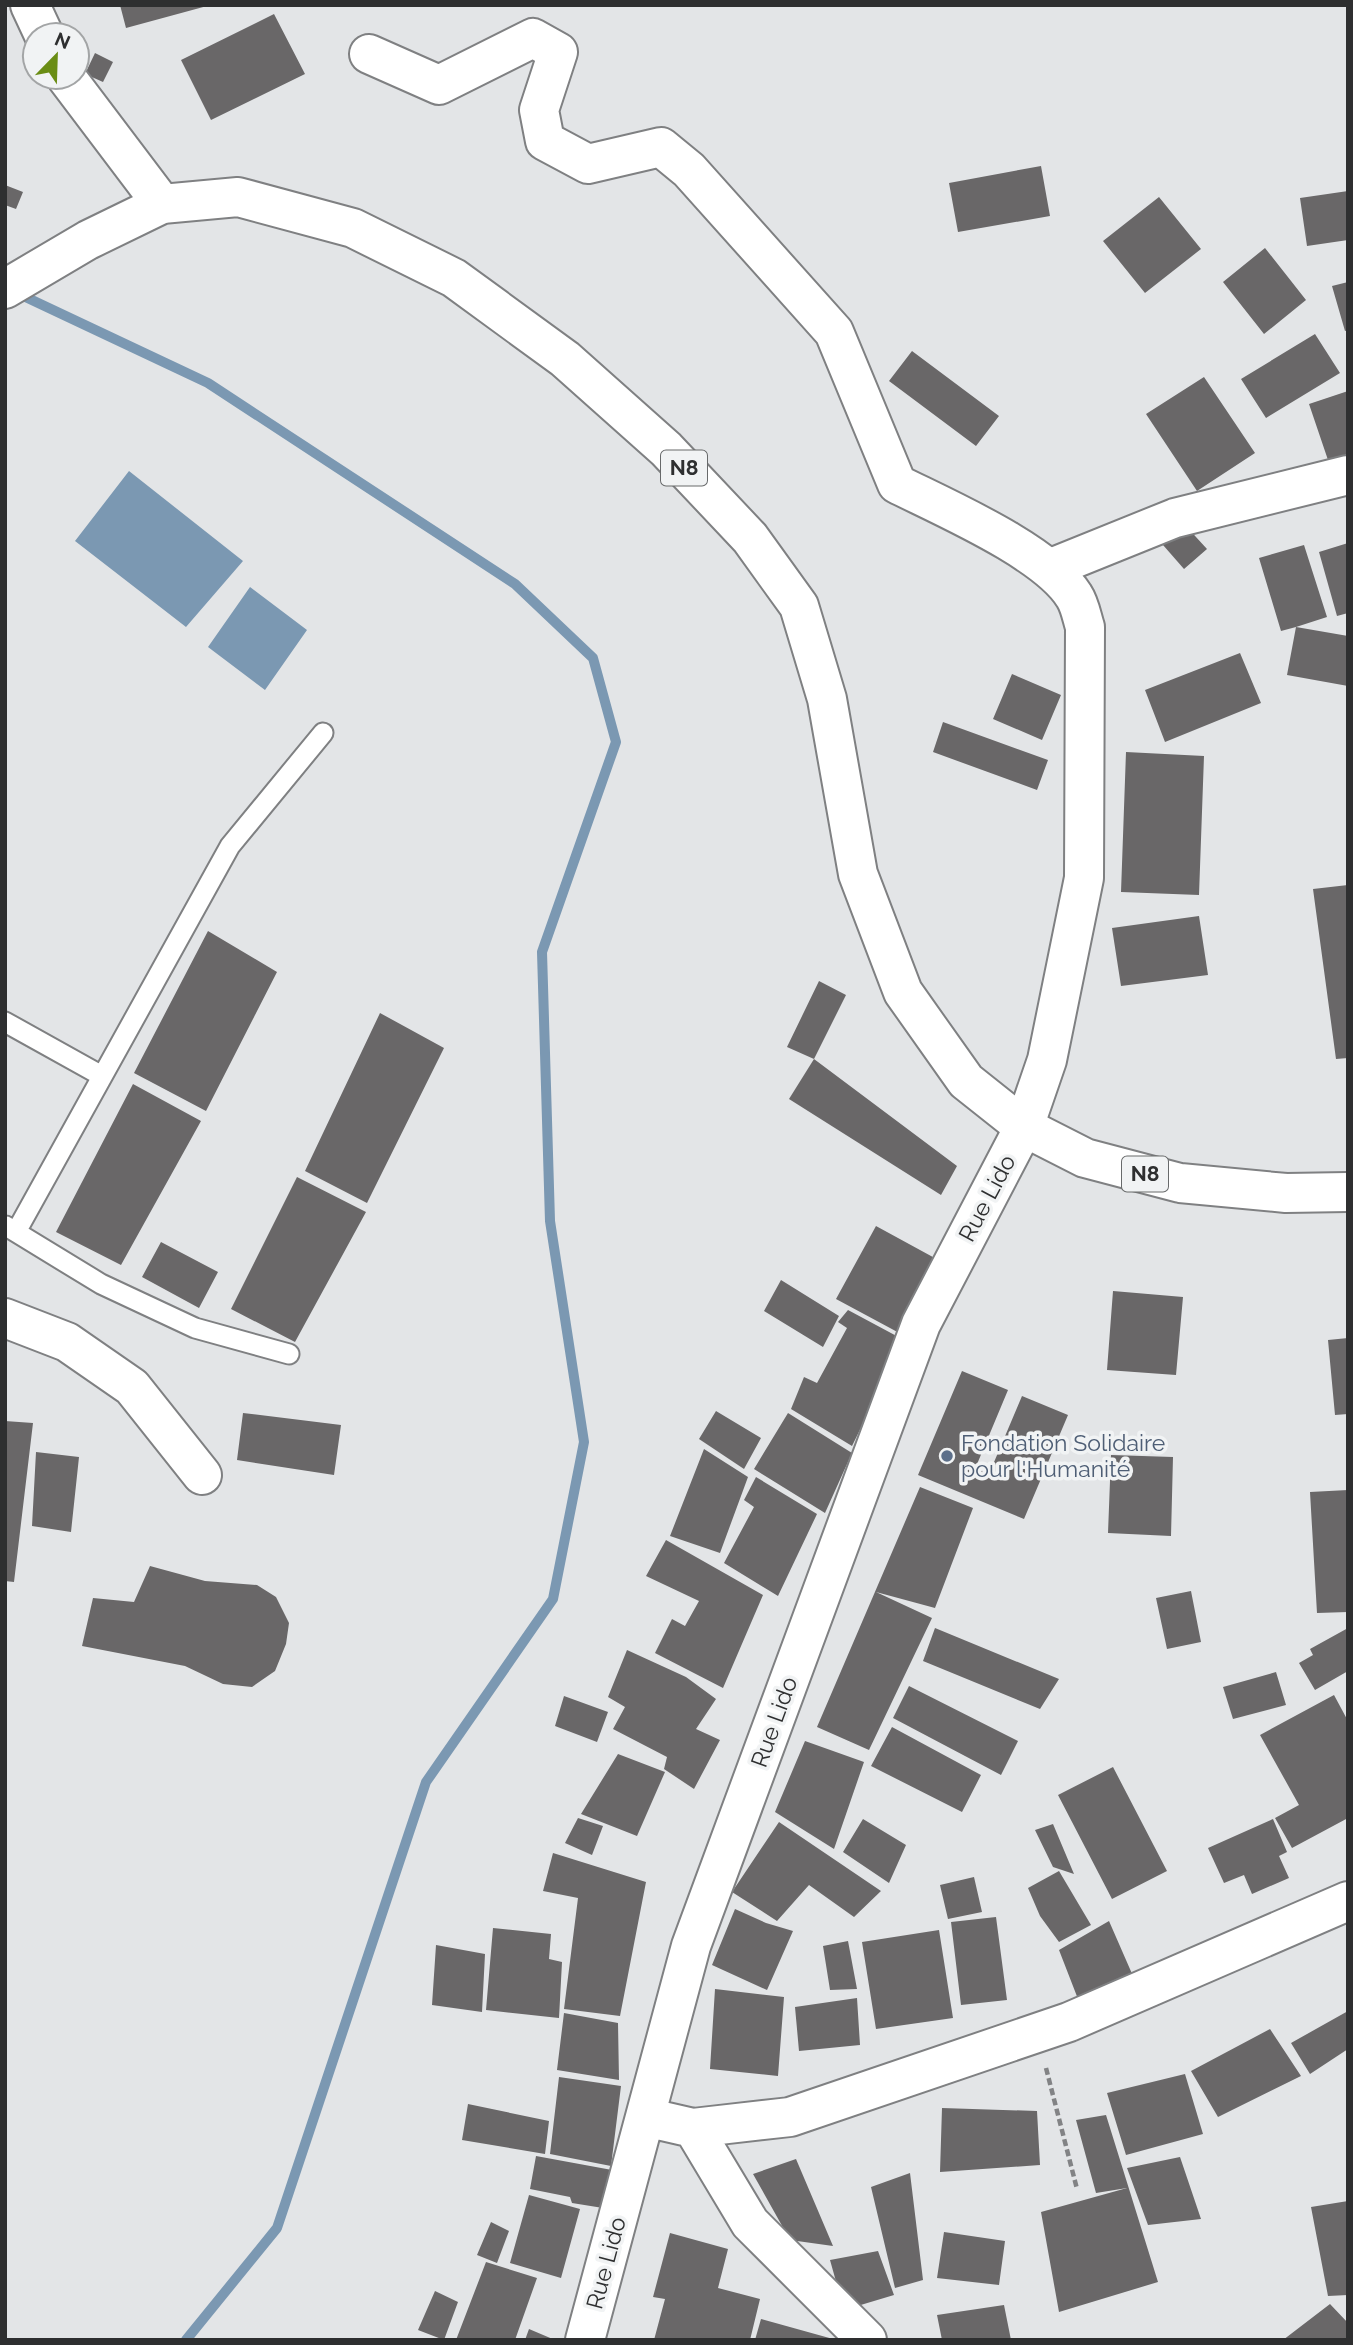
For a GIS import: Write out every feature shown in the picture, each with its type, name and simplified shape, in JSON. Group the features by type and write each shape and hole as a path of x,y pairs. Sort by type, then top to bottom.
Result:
{"main road":[{"path":"30,5 37,21"},
{"name":"Rue Lido","path":"369,54 439,85 533,38 558,52 539,110 545,141 587,164 661,147 689,170 834,332 897,484 984,528 1051,568 1075,597 1085,627 1084,878 1047,1060 1024,1127 921,1324 691,1946 585,2340"},
{"path":"77,91 162,204"},
{"name":"N8","path":"5,289 88,240 162,204 238,197 353,228 454,278 565,359 666,449 750,538 799,606 827,699 858,874 903,992 966,1081 1024,1127 1085,1158 1180,1183 1286,1193 1348,1192"},
{"path":"1051,568 1175,518 1348,475"},
{"path":"5,1318 67,1342 132,1387 202,1475"},
{"path":"645,2117 693,2128 790,2117 1037,2033 1172,1979 1348,1901"},
{"path":"693,2128 750,2223 867,2340"}],"lane":[{"path":"289,1354 195,1328 101,1284 10,1229 102,1076 230,846 323,733"},
{"path":"5,1022 102,1076"}],"path":[{"path":"1037,2033 1077,2189"}],"water":[{"path":"129,471 243,561 186,627 75,541"},
{"path":"250,587 307,630 265,690 208,647"}],"building":[{"path":"120,5 207,5 207,6 126,28"},
{"path":"274,14 305,74 211,120 181,60"},
{"path":"95,53 113,62 103,82 91,77 91,61"},
{"path":"1041,166 1050,216 958,232 949,183"},
{"path":"5,185 23,192 16,209 5,205"},
{"path":"1348,191 1348,240 1307,246 1300,198"},
{"path":"1159,197 1201,249 1145,293 1103,241"},
{"path":"1265,248 1306,300 1264,334 1223,282"},
{"path":"1348,282 1348,330 1345,331 1332,286"},
{"path":"1315,334 1340,373 1266,418 1241,379"},
{"path":"912,351 999,416 976,446 889,381"},
{"path":"1204,377 1255,453 1197,491 1146,414"},
{"path":"1348,391 1348,454 1328,460 1309,404"},
{"path":"1185,525 1207,549 1184,569 1163,545"},
{"path":"1348,543 1348,613 1337,616 1319,552"},
{"path":"1304,545 1327,617 1281,631 1259,558"},
{"path":"1296,627 1348,636 1348,686 1287,675"},
{"path":"1240,653 1261,703 1165,742 1145,690"},
{"path":"1012,674 1061,695 1042,740 993,719"},
{"path":"943,722 1048,760 1037,790 933,752"},
{"path":"1126,752 1204,756 1199,895 1121,892"},
{"path":"1348,885 1348,1058 1336,1059 1313,889"},
{"path":"1199,916 1208,975 1121,986 1112,928"},
{"path":"208,931 277,972 206,1111 134,1073"},
{"path":"819,981 846,995 814,1059 787,1047"},
{"path":"380,1013 444,1048 367,1203 305,1171"},
{"path":"814,1059 957,1166 941,1195 789,1099"},
{"path":"133,1084 201,1121 121,1265 56,1232"},
{"path":"297,1177 366,1212 295,1342 231,1309"},
{"path":"876,1226 942,1262 903,1335 836,1299"},
{"path":"161,1242 218,1272 199,1308 142,1277"},
{"path":"781,1280 839,1316 823,1347 764,1311"},
{"path":"1113,1291 1183,1297 1176,1375 1107,1370"},
{"path":"848,1310 904,1340 852,1446 791,1409 804,1377 817,1383 847,1328 838,1322"},
{"path":"1348,1338 1348,1414 1335,1415 1328,1340"},
{"path":"962,1371 1008,1390 975,1469 989,1474 1022,1396 1068,1415 1024,1519 918,1475"},
{"path":"716,1411 761,1438 744,1469 699,1439"},
{"path":"243,1413 341,1425 334,1475 237,1460"},
{"path":"788,1413 852,1453 825,1513 754,1469"},
{"path":"5,1421 33,1423 14,1582 5,1581"},
{"path":"704,1449 748,1477 720,1553 670,1536"},
{"path":"36,1452 79,1457 71,1532 32,1526"},
{"path":"1111,1455 1173,1457 1171,1536 1108,1533"},
{"path":"756,1477 817,1514 778,1596 724,1563 754,1507 744,1500"},
{"path":"920,1487 973,1508 935,1608 876,1592 932,1618 869,1750 817,1727"},
{"path":"1348,1490 1348,1612 1317,1613 1310,1492"},
{"path":"666,1540 763,1595 723,1688 655,1653 672,1619 685,1626 699,1601 646,1576"},
{"path":"150,1566 205,1581 257,1585 276,1597 289,1623 286,1644 275,1671 252,1687 223,1684 185,1666 82,1646 93,1598 134,1602"},
{"path":"1191,1591 1201,1642 1167,1649 1156,1598"},
{"path":"935,1628 1059,1679 1040,1709 923,1661"},
{"path":"1348,1628 1348,1671 1315,1690 1299,1663 1313,1655 1310,1649"},
{"path":"627,1650 686,1677 716,1699 696,1729 720,1740 694,1789 664,1769 667,1757 613,1729 625,1707 608,1697"},
{"path":"1276,1672 1286,1705 1233,1719 1223,1687"},
{"path":"909,1686 1018,1741 1001,1775 893,1718"},
{"path":"1334,1695 1348,1721 1348,1818 1292,1848 1275,1818 1299,1805 1260,1735"},
{"path":"564,1696 608,1712 597,1742 555,1726"},
{"path":"892,1727 981,1775 962,1812 871,1766"},
{"path":"805,1741 864,1762 834,1849 775,1812"},
{"path":"618,1754 665,1772 637,1836 581,1814"},
{"path":"1113,1767 1167,1871 1112,1899 1058,1795"},
{"path":"578,1818 603,1826 592,1855 565,1843"},
{"path":"863,1819 906,1845 889,1883 843,1852"},
{"path":"1273,1819 1287,1852 1279,1856 1289,1878 1252,1894 1244,1875 1224,1883 1208,1848"},
{"path":"779,1822 881,1891 854,1917 809,1885 777,1921 732,1892"},
{"path":"1053,1824 1074,1874 1053,1867 1035,1830"},
{"path":"553,1853 646,1882 620,2016 564,2009 578,1898 543,1891"},
{"path":"1059,1871 1091,1925 1059,1942 1040,1916 1028,1888"},
{"path":"974,1877 982,1912 948,1919 940,1885"},
{"path":"735,1909 793,1931 767,1990 712,1965"},
{"path":"996,1917 1007,2000 961,2005 951,1922"},
{"path":"1109,1921 1133,1976 1078,1999 1059,1950"},
{"path":"493,1928 551,1934 549,1959 562,1962 559,2018 486,2010"},
{"path":"939,1930 953,2018 876,2029 862,1942"},
{"path":"848,1941 857,1989 830,1990 823,1946"},
{"path":"436,1945 485,1954 482,2012 432,2005"},
{"path":"715,1989 784,1997 778,2076 710,2069"},
{"path":"857,1998 860,2045 799,2051 795,2007"},
{"path":"1348,2011 1348,2049 1310,2074 1291,2043"},
{"path":"564,2013 618,2023 619,2080 557,2070"},
{"path":"1270,2029 1301,2076 1218,2117 1191,2071"},
{"path":"1185,2074 1203,2134 1126,2155 1107,2093"},
{"path":"559,2077 621,2086 611,2166 550,2154"},
{"path":"468,2104 549,2121 545,2154 462,2140"},
{"path":"942,2108 1037,2111 1040,2165 940,2172"},
{"path":"1106,2115 1158,2282 1059,2312 1041,2212 1127,2188 1096,2193 1076,2120"},
{"path":"536,2156 612,2170 603,2208 572,2203 570,2197 530,2189"},
{"path":"1180,2157 1201,2219 1148,2225 1127,2168"},
{"path":"796,2159 833,2246 790,2240 753,2174"},
{"path":"910,2173 923,2280 895,2288 871,2187"},
{"path":"529,2195 580,2209 561,2278 510,2263"},
{"path":"1348,2201 1348,2295 1328,2296 1311,2207"},
{"path":"491,2222 509,2231 497,2263 477,2255"},
{"path":"944,2232 1005,2241 999,2285 937,2278"},
{"path":"670,2233 728,2249 718,2288 760,2299 750,2340 654,2340 665,2299 653,2297"},
{"path":"878,2251 894,2295 844,2310 830,2260"},
{"path":"486,2262 537,2278 515,2340 456,2340"},
{"path":"435,2291 458,2302 444,2340 418,2330"},
{"path":"1330,2304 1348,2323 1348,2340 1283,2340"},
{"path":"1004,2305 1011,2340 942,2340 937,2315"},
{"path":"761,2319 833,2339 833,2340 755,2340"},
{"path":"529,2329 555,2340 525,2340"}],"waterway":[{"path":"17,293 208,383 515,584 593,658 616,742 542,952 550,1221 584,1442 553,1599 426,1782 277,2228 186,2340"}],"place":[{"name":"Fondation Solidaire pour l'Humanité","path":"947,1456"}]}
